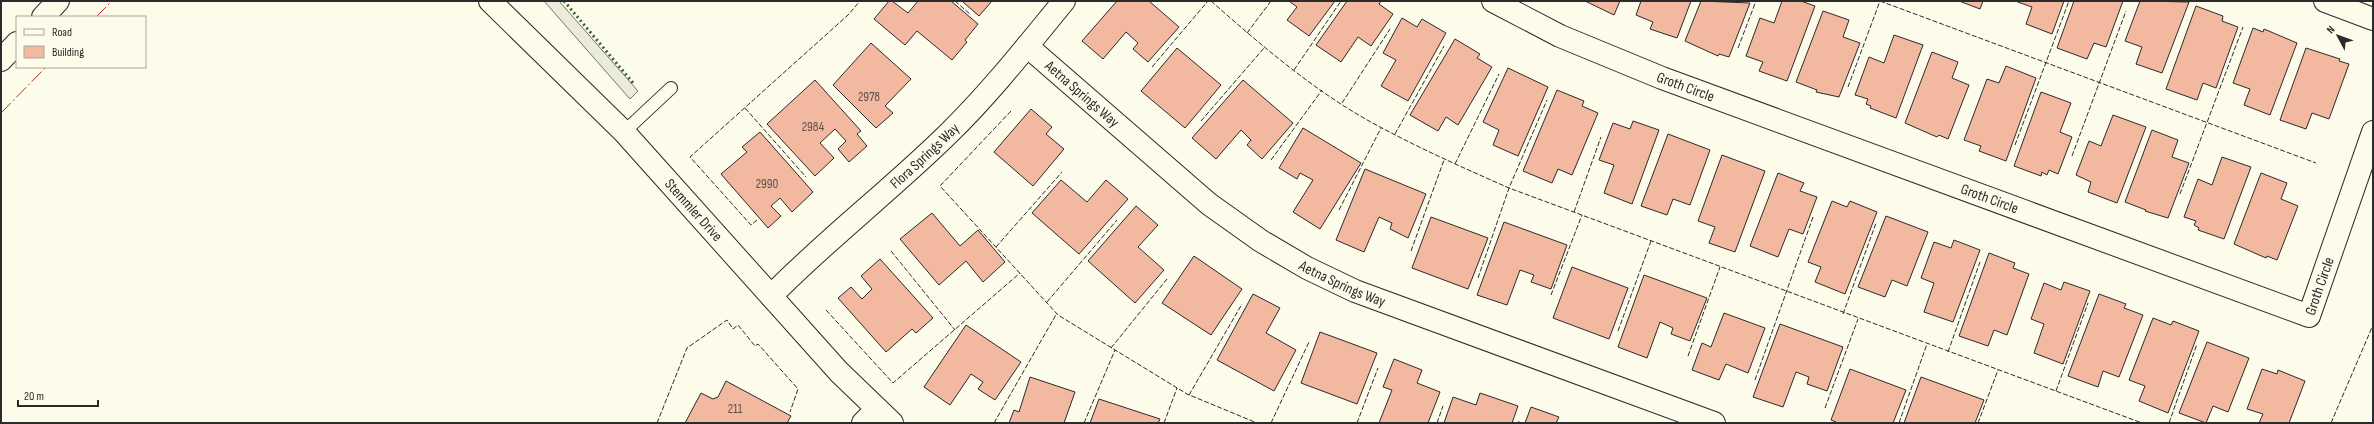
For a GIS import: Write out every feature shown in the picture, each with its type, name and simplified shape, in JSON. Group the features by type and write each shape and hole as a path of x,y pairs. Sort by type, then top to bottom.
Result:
{"street":[{"path":"44,16 58,1"},
{"name":"Stemmler Drive","path":"490,1 624,132 771,296 877,418"},
{"name":"Flora Springs Way","path":"771,296 798,269 894,186 950,133 1027,46 1064,1"},
{"name":"Groth Circle","path":"1493,1 1560,36 1662,78 2309,316 2373,132"},
{"path":"2326,1 2373,19"},
{"path":"1,60 16,44"},
{"name":"Aetna Springs Way","path":"1027,46 1209,204 1261,241 1307,268 1355,290 1714,423"}],"lane":[{"path":"624,132 671,88"}],"shaded area":[{"path":"544,1 559,1 638,91 630,99"}],"building":[{"path":"889,1 892,1 908,13 918,1 951,1 978,24 965,40 967,42 952,60 917,31 905,45 874,19"},
{"path":"962,1 992,1 979,16"},
{"path":"1117,1 1149,1 1179,27 1148,62 1133,49 1138,43 1126,32 1103,59 1082,41"},
{"path":"1289,1 1335,1 1309,36 1287,20 1297,7"},
{"path":"1347,1 1381,1 1379,4 1393,14 1371,46 1358,37 1341,62 1316,45"},
{"path":"1585,1 1620,1 1614,15"},
{"path":"1641,1 1691,1 1677,38 1650,29 1653,22 1636,15"},
{"path":"1701,1 1750,3 1729,57 1719,54 1718,56 1685,41"},
{"path":"1782,1 1801,1 1815,6 1787,81 1759,71 1763,62 1746,56 1760,18 1774,23"},
{"path":"1959,1 1983,1 1980,9"},
{"path":"2015,1 2064,1 2052,34 2026,24 2032,7"},
{"path":"2074,1 2123,1 2106,47 2094,43 2087,59 2057,48"},
{"path":"2140,1 2189,2 2162,73 2136,64 2142,47 2125,41"},
{"path":"2196,6 2223,16 2222,21 2238,27 2216,88 2203,83 2197,100 2166,89"},
{"path":"1823,11 1849,20 1843,37 1860,43 1839,97 1816,92 1817,90 1796,82"},
{"path":"1402,18 1417,27 1422,19 1446,33 1408,101 1381,86 1396,60 1383,53"},
{"path":"2253,28 2263,32 2264,29 2297,43 2270,115 2244,105 2250,89 2233,83"},
{"path":"1894,35 1923,45 1896,118 1870,108 1871,106 1866,104 1868,99 1855,95 1869,57 1884,63"},
{"path":"1455,39 1480,54 1477,58 1492,67 1458,125 1446,117 1438,131 1410,115"},
{"path":"871,43 911,79 885,106 893,113 876,128 833,85"},
{"path":"1177,48 1221,85 1185,128 1141,91"},
{"path":"2306,48 2340,59 2339,61 2349,64 2329,119 2312,113 2306,129 2280,120"},
{"path":"1932,52 1958,62 1952,78 1969,85 1948,139 1939,135 1937,137 1905,123"},
{"path":"2006,66 2036,78 2006,161 1979,151 1981,146 1964,140 1987,79 1999,83"},
{"path":"1508,68 1548,87 1518,156 1493,145 1499,130 1483,122"},
{"path":"815,80 861,131 857,134 867,146 849,162 838,149 846,141 835,129 820,143 834,158 815,176 767,124"},
{"path":"1243,80 1293,123 1262,159 1247,145 1251,140 1241,130 1216,159 1192,138"},
{"path":"1557,90 1584,101 1582,106 1598,113 1572,175 1558,169 1552,183 1523,171"},
{"path":"2041,92 2071,103 2060,132 2072,137 2058,174 2049,170 2047,175 2042,172 2041,176 2014,166"},
{"path":"1031,109 1052,127 1046,134 1064,149 1033,186 994,152"},
{"path":"2113,115 2146,127 2117,203 2088,192 2091,182 2076,175 2089,141 2101,146"},
{"path":"1633,121 1659,130 1632,204 1604,193 1614,165 1599,160 1613,123 1630,129"},
{"path":"1303,128 1361,163 1320,229 1293,212 1313,180 1300,173 1297,179 1279,168"},
{"path":"2152,130 2178,140 2172,157 2189,163 2168,218 2145,211 2146,210 2125,202"},
{"path":"760,132 813,192 792,212 780,198 771,206 781,216 768,228 721,174 747,152 742,147"},
{"path":"1668,134 1710,150 1690,205 1673,199 1667,215 1641,206"},
{"path":"1722,155 1765,171 1735,252 1709,243 1715,227 1698,221"},
{"path":"2222,157 2251,167 2224,239 2198,230 2199,228 2194,225 2196,221 2184,217 2198,179 2212,185"},
{"path":"1365,169 1426,194 1408,238 1390,229 1392,223 1379,217 1364,252 1336,240"},
{"path":"1778,173 1804,183 1800,191 1817,197 1803,234 1789,229 1778,257 1750,246"},
{"path":"2261,173 2287,183 2281,199 2298,206 2277,260 2267,256 2266,258 2234,244"},
{"path":"1061,180 1087,202 1106,180 1128,199 1079,254 1032,213"},
{"path":"1832,201 1847,207 1850,201 1877,212 1845,294 1815,282 1821,267 1808,262"},
{"path":"1136,206 1158,225 1138,247 1164,270 1135,303 1088,261"},
{"path":"932,213 960,246 978,230 1005,262 983,282 966,261 939,285 900,239"},
{"path":"1886,216 1928,232 1907,286 1892,280 1885,297 1858,287"},
{"path":"1431,217 1488,238 1468,289 1412,268"},
{"path":"1504,222 1567,245 1551,289 1531,282 1534,275 1520,270 1507,305 1477,295"},
{"path":"1954,240 1980,250 1953,322 1924,312 1934,283 1921,278 1934,242 1951,248"},
{"path":"1989,253 2015,263 2013,268 2029,274 2007,335 1994,330 1988,346 1959,336"},
{"path":"1194,256 1242,289 1211,335 1162,303"},
{"path":"880,259 933,318 916,333 912,329 886,352 838,298 851,287 862,299 872,289 861,276"},
{"path":"1572,267 1628,288 1609,339 1553,318"},
{"path":"1644,275 1707,298 1690,341 1671,334 1673,328 1660,322 1647,358 1618,347"},
{"path":"2064,282 2090,291 2063,364 2034,353 2044,324 2031,319 2044,283 2061,290"},
{"path":"1253,294 1280,308 1266,333 1296,350 1274,391 1217,360"},
{"path":"2099,294 2126,304 2124,308 2143,315 2119,377 2103,371 2098,387 2068,376"},
{"path":"1724,313 1765,328 1748,373 1726,364 1719,380 1692,370 1702,343 1711,347"},
{"path":"2153,318 2171,325 2173,321 2199,331 2168,413 2139,401 2145,386 2129,380"},
{"path":"1780,324 1843,347 1827,391 1807,384 1809,377 1796,372 1783,407 1753,397"},
{"path":"966,325 1021,362 995,400 978,389 983,382 971,374 950,405 924,387"},
{"path":"1320,332 1377,353 1357,404 1301,383"},
{"path":"2207,342 2249,358 2228,412 2213,406 2206,423 2179,413"},
{"path":"1394,359 1422,370 1417,383 1440,392 1428,423 1379,423 1392,390 1383,387"},
{"path":"1850,369 1906,390 1893,423 1838,423 1831,420"},
{"path":"2262,369 2277,374 2278,370 2305,381 2289,423 2259,423 2263,414 2247,409"},
{"path":"1030,377 1075,392 1064,423 1009,423 1014,410 1019,412"},
{"path":"1921,377 1984,400 1975,423 1904,423"},
{"path":"726,381 791,416 787,423 685,423 701,393 713,399 718,397"},
{"path":"1480,393 1518,406 1512,423 1444,423 1453,397 1476,405"},
{"path":"1099,399 1160,419 1158,423 1090,423"},
{"path":"1531,407 1559,417 1556,423 1525,423"}],"hedge":[{"path":"564,1 634,84"}],"fence":[{"path":"757,220 751,225 690,157 848,15 860,1"},
{"path":"955,1 971,15"},
{"path":"1152,67 1208,1"},
{"path":"1211,1 1293,70 1336,101 1413,144 1509,188 2142,423"},
{"path":"1247,33 1271,1"},
{"path":"1294,70 1341,1"},
{"path":"1738,48 1756,1"},
{"path":"1880,1 2316,163"},
{"path":"1848,87 1880,1"},
{"path":"2015,145 2069,1"},
{"path":"2072,156 2126,11"},
{"path":"2180,194 2243,27"},
{"path":"1342,103 1390,29"},
{"path":"1395,134 1444,46"},
{"path":"1201,121 1264,48"},
{"path":"1455,164 1499,74"},
{"path":"1271,160 1322,90"},
{"path":"1478,278 1509,188 1547,100"},
{"path":"745,108 806,177"},
{"path":"1011,111 940,186 1058,315 1187,394 1257,423"},
{"path":"1339,210 1381,128"},
{"path":"1574,212 1601,137"},
{"path":"1411,251 1444,160"},
{"path":"996,247 1062,172"},
{"path":"1551,295 1582,215"},
{"path":"1755,380 1813,217"},
{"path":"1047,302 1117,220"},
{"path":"1843,314 1876,223"},
{"path":"1618,331 1651,241"},
{"path":"891,251 955,330"},
{"path":"1948,352 1980,262"},
{"path":"1688,356 1720,267"},
{"path":"826,310 893,383 1020,273"},
{"path":"1111,348 1167,279"},
{"path":"2056,391 2088,303"},
{"path":"1189,395 1242,304"},
{"path":"994,423 1057,313"},
{"path":"1825,408 1858,319"},
{"path":"657,423 687,348 727,320 733,329 738,325 755,346 758,344 798,389 790,412"},
{"path":"2331,423 2373,325"},
{"path":"1271,423 1309,342"},
{"path":"1899,423 1927,344"},
{"path":"2169,423 2197,344"},
{"path":"1084,423 1115,350"},
{"path":"1357,423 1378,368"},
{"path":"1978,423 1998,370"},
{"path":"1164,423 1177,388"},
{"path":"1437,423 1443,406"}],"power":[{"path":"97,16 112,1"},
{"path":"1,113 45,68"}]}
